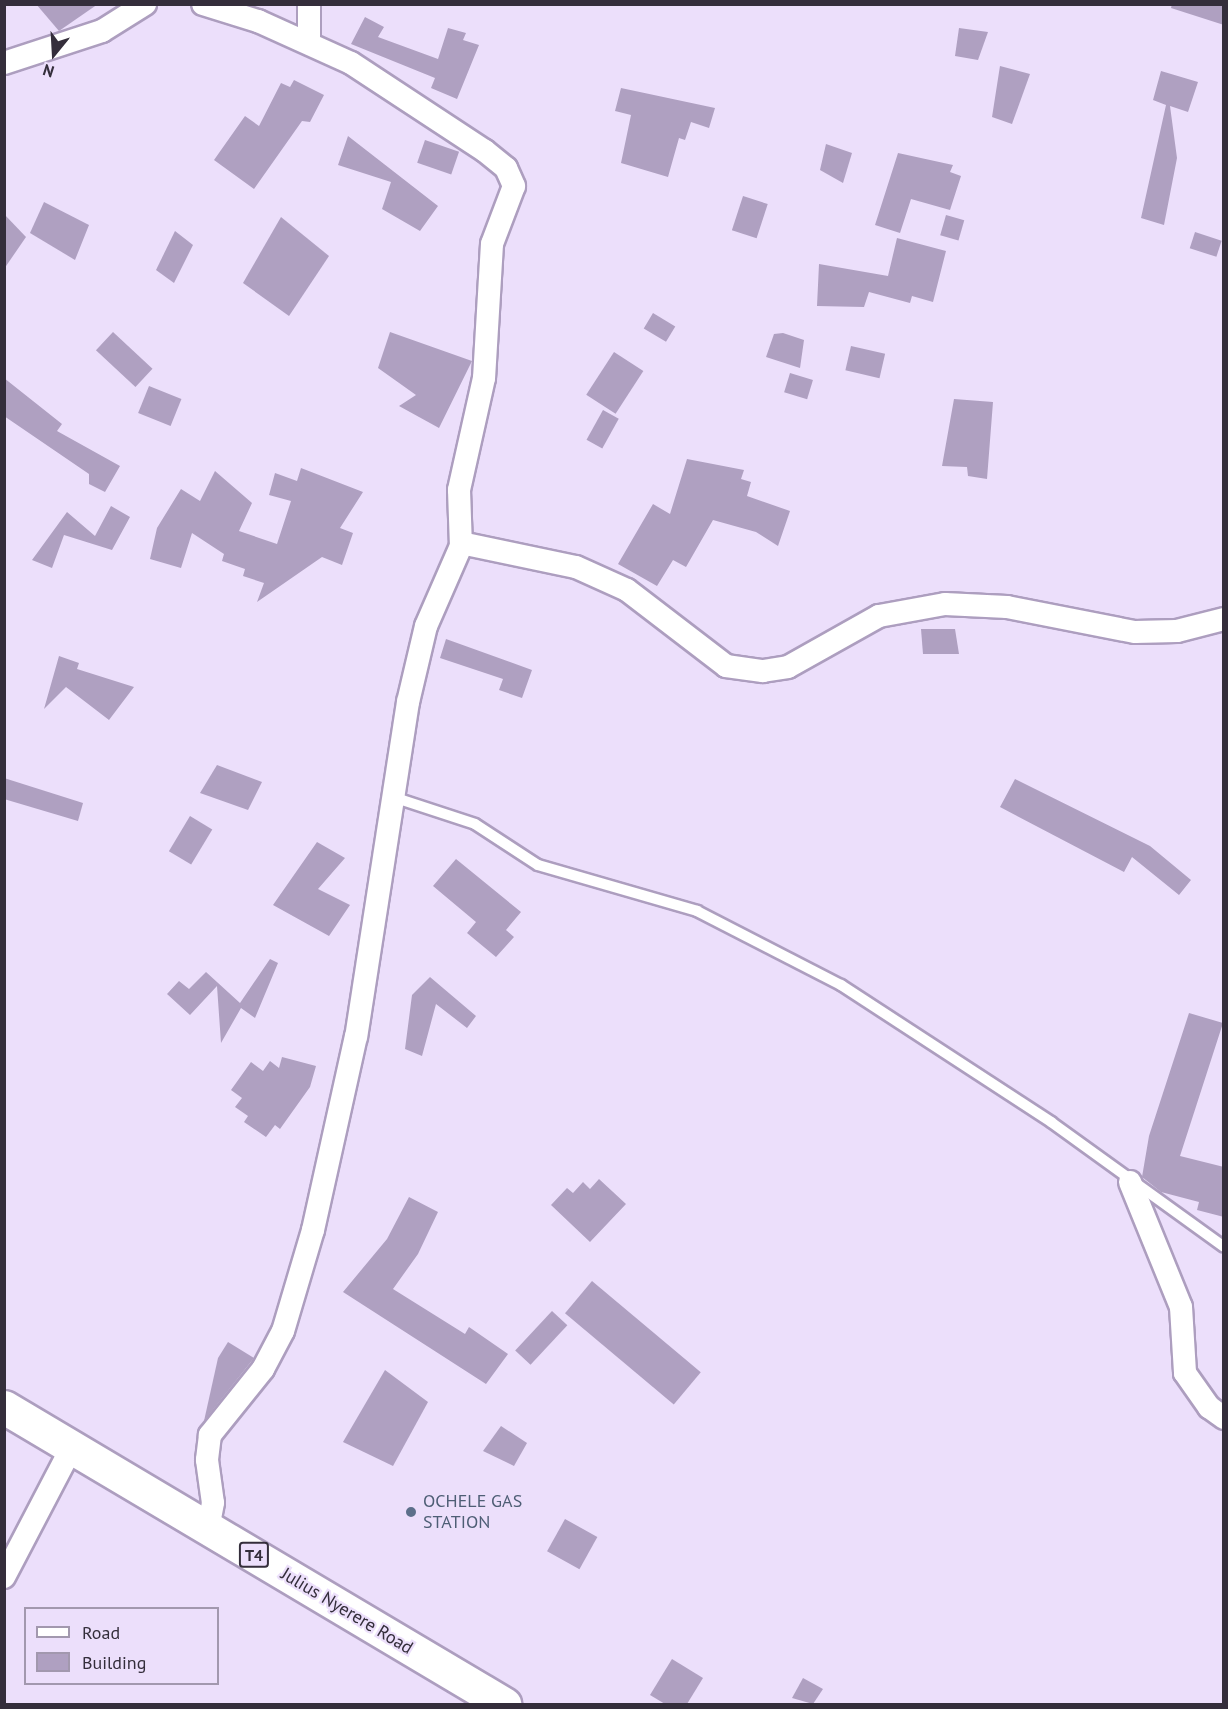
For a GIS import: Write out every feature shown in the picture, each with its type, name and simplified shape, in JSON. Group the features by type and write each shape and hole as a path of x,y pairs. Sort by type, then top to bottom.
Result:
{"highway":[{"name":"Julius Nyerere Road","path":"4,1407 74,1445 208,1528 504,1704"}],"street":[{"path":"4,63 102,31 146,4"},
{"path":"203,4 309,42 414,102 500,162 514,181 492,244 484,378 459,490 460,543 426,626 393,797 356,1036 299,1288 263,1369 210,1435 208,1528"},
{"path":"309,4 309,42"},
{"path":"460,543 576,567 627,590 726,666 763,671 788,667 879,616 945,604 1007,607 1135,632 1177,631 1224,619"},
{"path":"1130,1182 1181,1307 1185,1372 1209,1407 1224,1418"},
{"path":"4,1577 74,1445"}],"lane":[{"path":"393,797 475,824 538,865 697,911 841,985 1051,1122 1130,1182 1224,1247"}],"building":[{"path":"36,4 98,4 59,31"},
{"path":"1172,4 1224,4 1224,25 1171,8"},
{"path":"365,17 384,27 378,37 438,59 448,28 466,33 463,40 479,45 457,99 431,88 435,78 351,44"},
{"path":"959,28 988,32 978,60 955,56"},
{"path":"1000,66 1030,74 1012,124 992,117"},
{"path":"1161,71 1198,82 1188,112 1170,106 1177,158 1164,225 1141,218 1166,105 1153,100"},
{"path":"294,80 324,95 310,122 302,121 254,189 214,160 245,116 259,126 281,83 290,87"},
{"path":"621,88 715,108 709,128 691,122 685,140 679,138 668,177 621,163 631,115 615,111"},
{"path":"348,136 438,206 420,231 382,209 391,182 338,165"},
{"path":"425,140 459,152 451,174 417,163"},
{"path":"826,144 852,153 843,183 820,170"},
{"path":"898,153 953,165 950,172 961,176 950,210 911,199 900,233 875,225"},
{"path":"743,196 768,204 757,238 732,230"},
{"path":"44,202 89,225 75,260 30,233"},
{"path":"4,214 26,237 4,269"},
{"path":"946,215 964,220 958,240 940,235"},
{"path":"281,217 329,256 289,316 243,283"},
{"path":"175,231 193,245 174,283 156,270"},
{"path":"1195,232 1222,241 1216,257 1190,248"},
{"path":"897,238 946,251 933,302 912,296 910,303 869,292 864,307 817,306 819,264 888,276"},
{"path":"653,313 675,326 666,342 644,328"},
{"path":"113,332 152,369 135,387 96,350"},
{"path":"390,332 472,361 439,428 399,406 416,395 378,368"},
{"path":"783,333 804,340 800,368 766,357 774,334"},
{"path":"851,346 885,354 879,378 845,370"},
{"path":"614,352 643,371 616,414 586,395"},
{"path":"790,373 813,380 807,399 784,392"},
{"path":"4,378 62,424 57,431 120,466 105,492 89,484 89,474 4,416"},
{"path":"149,386 181,399 171,426 138,413"},
{"path":"954,399 993,402 987,479 968,476 967,467 942,466"},
{"path":"603,410 619,419 602,448 587,440"},
{"path":"687,459 744,470 741,479 751,482 747,496 790,511 778,546 756,532 713,520 686,567 673,560 657,586 618,564 653,504 670,514"},
{"path":"301,468 363,492 340,528 353,533 342,565 322,557 257,602 264,583 243,576 245,569 222,561 224,554 192,533 181,568 150,559 157,528 181,489 200,501 215,471 252,503 239,531 277,544 291,501 269,495 275,473 297,481"},
{"path":"111,506 130,517 112,550 64,535 52,568 32,560 67,512 95,536"},
{"path":"921,629 955,629 959,654 923,654"},
{"path":"446,639 532,670 522,698 499,690 503,679 440,658"},
{"path":"59,656 79,663 77,669 134,687 109,720 66,687 44,709"},
{"path":"217,765 262,782 248,810 200,793"},
{"path":"4,778 83,803 78,821 4,799"},
{"path":"1015,779 1150,846 1191,880 1179,895 1132,857 1124,872 1000,807"},
{"path":"190,816 212,829 191,865 169,851"},
{"path":"317,842 345,858 318,889 350,905 329,936 273,905"},
{"path":"456,859 521,912 506,930 514,937 496,957 467,933 476,922 433,886"},
{"path":"270,959 278,963 255,1018 241,1008 221,1043 217,986 190,1015 167,994 179,981 189,989 206,972 240,1003"},
{"path":"430,977 476,1016 467,1028 436,1004 422,1056 405,1049 412,995"},
{"path":"1189,1013 1223,1023 1180,1156 1224,1167 1224,1217 1197,1210 1199,1202 1161,1192 1142,1177 1149,1136"},
{"path":"282,1057 316,1066 310,1087 280,1129 275,1125 266,1137 244,1122 248,1116 235,1107 242,1098 231,1090 251,1062 263,1071 270,1061 279,1068"},
{"path":"599,1179 626,1204 590,1242 551,1205 567,1188 573,1193 583,1182 590,1189"},
{"path":"409,1197 438,1212 418,1254 393,1289 465,1334 469,1327 508,1354 486,1384 343,1292 387,1239"},
{"path":"592,1281 701,1372 674,1404 565,1313"},
{"path":"552,1311 567,1325 531,1365 515,1350"},
{"path":"228,1342 254,1358 204,1421 218,1358"},
{"path":"385,1370 428,1402 393,1466 343,1442"},
{"path":"501,1426 527,1443 514,1466 483,1451"},
{"path":"565,1519 597,1537 579,1569 547,1551"},
{"path":"672,1659 703,1678 687,1704 665,1704 650,1695"},
{"path":"803,1678 823,1689 813,1704 792,1698"}],"place":[{"name":"OCHELE GAS STATION","path":"411,1512"}]}
